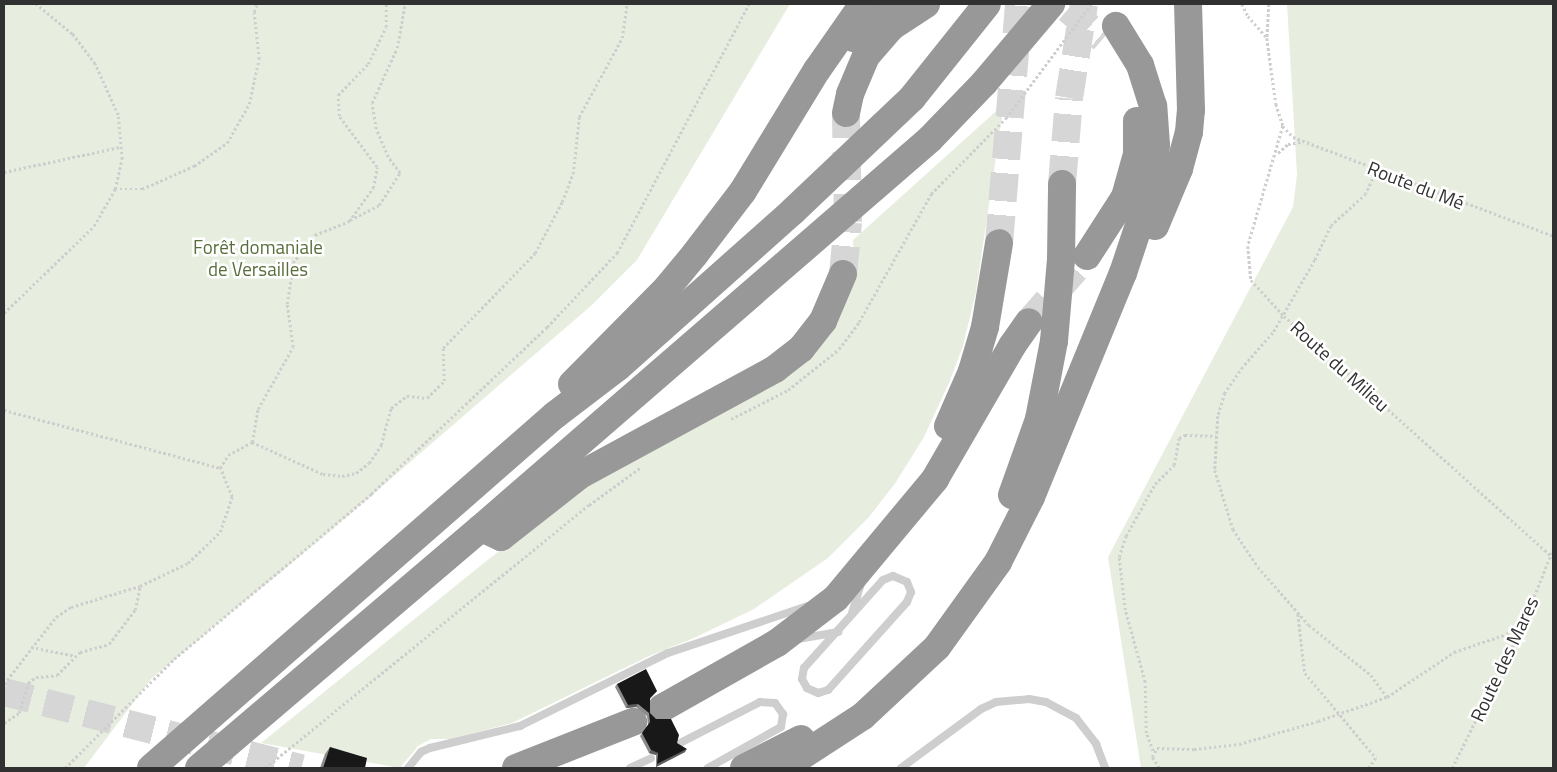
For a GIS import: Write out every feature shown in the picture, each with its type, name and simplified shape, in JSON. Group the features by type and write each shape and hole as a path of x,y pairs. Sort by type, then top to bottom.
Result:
{"highway":[{"path":"743,191 817,70 863,4"},
{"path":"555,415 565,390 667,288 743,191 829,68 855,36 891,4"},
{"path":"846,113 850,94 866,56 890,27 926,4"},
{"path":"151,768 555,415 618,367 874,137 918,92 987,4"},
{"path":"199,768 482,528 930,138 990,76 1051,4"},
{"path":"800,762 890,694 957,622 1014,533 1065,418 1168,197 1185,151 1191,110 1188,4"},
{"path":"1065,418 1136,238 1155,167 1154,106 1140,65 1110,33 1118,63 1133,97 1138,137 1132,176 1125,197 1087,256"},
{"path":"744,768 797,741 828,720 906,656 962,585 1003,516 1030,449 1048,378 1059,301 1062,184"},
{"path":"662,708 844,607 872,556 922,478 972,371 985,328 999,243"},
{"path":"482,528 501,537 580,475 776,369 801,348 823,321 843,274"},
{"path":"872,556 935,479 1012,346 1029,322"},
{"path":"516,768 633,722"},
{"path":"132,768 150,753 177,747"}],"lane":[{"path":"408,768 422,752 430,748 520,726 668,653 844,607 888,577 898,576 907,582 910,592 907,602 862,655 828,690 812,691 802,679 804,668 838,632 844,607"},
{"path":"777,643 838,632"},
{"path":"901,768 981,709 996,702 1029,699 1046,702 1076,718 1096,744 1105,768"},
{"path":"680,743 760,702 776,703 783,714 781,728 708,768"},
{"path":"630,768 652,758"}],"path":[{"path":"4,313 94,226 115,189 121,146 118,115 95,64 72,34 36,4"},
{"path":"115,189 142,189 194,166 227,143 249,104 259,59 254,12 257,4"},
{"path":"349,221 373,188 377,167 339,116 338,95 368,64 386,26 386,4"},
{"path":"252,442 258,409 293,347 287,304 293,263 315,235 349,221 379,205 400,173 388,157 376,129 372,103 397,48 405,4"},
{"path":"252,442 323,474 342,476 356,473 369,463 381,445 391,408 407,396 427,398 444,380 443,348 535,252 562,202 573,174 579,117 622,38 627,4"},
{"path":"65,768 174,659 371,494 547,327 617,252 749,4"},
{"path":"1242,4 1248,16 1267,38"},
{"path":"1269,4 1267,38 1276,104 1283,126"},
{"name":"Route du Mé","path":"1283,126 1301,142 1553,236"},
{"name":"Route du Milieu","path":"1283,126 1276,157 1252,230 1246,260 1251,280 1258,291 1284,316 1552,556"},
{"path":"1276,157 1284,146 1301,142"},
{"path":"4,172 121,146"},
{"path":"1376,170 1366,194 1331,226 1284,316 1225,393 1216,436 1215,470 1233,529 1258,567 1297,612 1371,675 1387,697"},
{"path":"4,410 220,468"},
{"path":"1159,768 1152,757 1153,751 1146,733 1145,682 1125,610 1119,557 1126,536 1151,491 1174,465 1179,438 1185,435 1216,436"},
{"path":"220,468 228,455 252,442"},
{"path":"4,684 13,676 30,647 56,617 72,607 140,586 188,563 220,532 232,497 220,468"},
{"name":"Route des Mares","path":"1452,768 1521,628 1552,556 1553,549"},
{"path":"4,723 19,713 28,683 36,677 57,675 76,656 109,644 135,610 140,586"},
{"path":"1297,612 1306,673 1376,758 1369,768"},
{"path":"1153,751 1161,748 1194,749 1239,744 1387,697 1454,652 1521,628"},
{"path":"30,647 76,656"}],"green space":[{"name":"Forêt domaniale de Versailles","path":"4,4 790,4 637,260 592,305 328,533 152,678 84,768 4,768"},
{"path":"1287,4 1553,4 1553,768 1141,768 1108,557 1293,207 1297,175"},
{"path":"1004,104 976,292 963,346 949,383 924,437 896,482 869,517 828,558 754,609 694,638 649,656 512,723 452,739 431,739 418,746 400,768 261,743 490,558 582,488 763,391 847,292 854,265 853,240"}],"building":[{"path":"646,669 657,691 650,698 650,713 656,719 671,719 679,735 677,743 687,749 657,764 658,753 651,750 642,733 650,722 649,713 638,704 628,705 617,684"},
{"path":"330,747 367,758 365,768 323,768"}],"tunnel":[{"path":"999,243 1019,4"},
{"path":"1062,184 1069,98 1084,4"},
{"path":"1068,9 1103,39"},
{"path":"843,274 848,222 846,113"},
{"path":"1029,322 1087,256"},
{"path":"4,692 301,768"}]}
